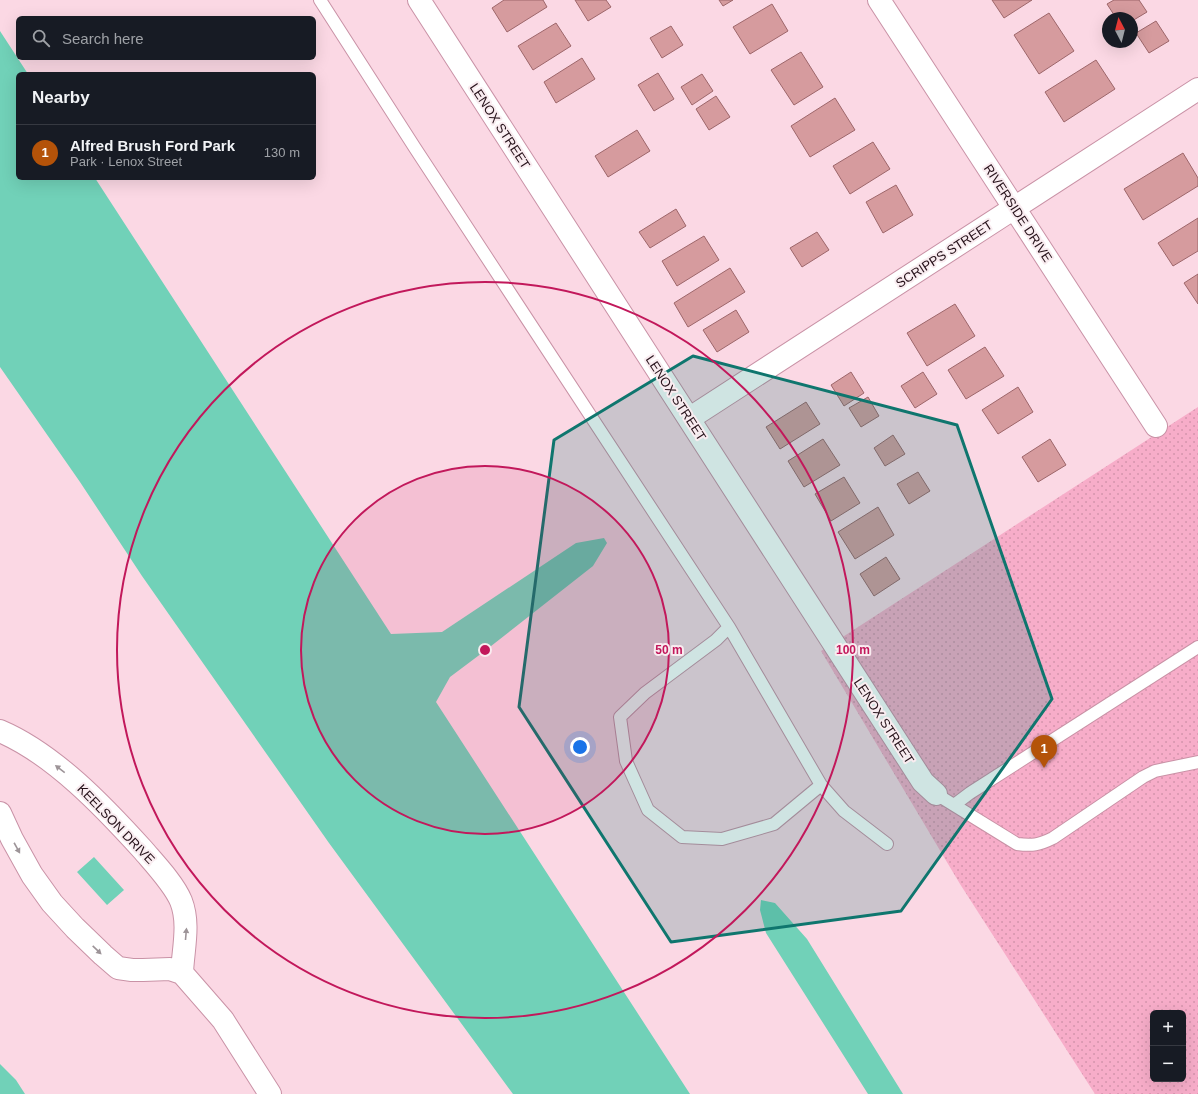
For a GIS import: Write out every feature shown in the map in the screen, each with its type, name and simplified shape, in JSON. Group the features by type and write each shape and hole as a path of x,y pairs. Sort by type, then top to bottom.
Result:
{"street":[{"name":"LENOX STREET","path":"419,0 924,782 945,800"},
{"name":"RIVERSIDE DRIVE","path":"879,0 1156,426"},
{"name":"SCRIPPS STREET","path":"690,418 1198,89"},
{"name":"KEELSON DRIVE","path":"0,731 14,737 61,768 116,820 174,888 181,901 185,915 186,927 182,973"},
{"path":"0,813 12,839 32,875 52,903 75,928 118,968 132,970 170,969 182,973 223,1020 270,1094"}],"lane":[{"path":"320,0 729,628 821,785 844,811 887,844"},
{"path":"729,628 716,640 645,693 620,717 626,761 648,810 682,837 722,839 774,824 821,785"},
{"path":"945,800 970,793 1198,647"},
{"path":"945,800 1017,844 1029,846 1042,843 1053,838 1143,777 1156,771 1198,762"}],"highlighted area":[{"path":"693,356 957,425 1052,699 901,911 671,942 519,707 554,440"}],"shaded area":[{"path":"0,31 16,56 16,60 19,60 27,72 16,72 16,180 96,180 391,634 442,632 576,543 604,538 607,543 593,566 450,677 436,702 690,1094 513,1094 329,843 142,576 80,482 0,367"},
{"path":"1198,407 1198,1094 1095,1094 960,884 821,651"},
{"path":"94,857 124,890 107,905 77,872"},
{"path":"761,900 775,903 807,939 903,1094 868,1094 766,933 760,910"},
{"path":"0,1064 16,1080 25,1094 0,1094"}],"building":[{"path":"504,0 543,0 547,7 507,32 492,8"},
{"path":"575,0 606,0 611,7 588,21"},
{"path":"719,0 733,0 723,6"},
{"path":"992,0 1032,0 1004,18"},
{"path":"1114,0 1139,0 1147,12 1138,17 1138,12 1112,12 1107,4"},
{"path":"772,4 788,31 750,54 733,27"},
{"path":"1049,13 1074,51 1039,74 1014,35"},
{"path":"1156,21 1169,41 1149,53 1138,36 1138,32"},
{"path":"556,23 571,46 533,70 518,46"},
{"path":"671,26 683,45 662,58 650,38"},
{"path":"801,52 823,87 794,105 771,70"},
{"path":"582,58 595,79 556,103 544,82"},
{"path":"1096,60 1115,89 1064,122 1045,92"},
{"path":"658,73 674,99 654,111 638,85"},
{"path":"702,74 713,91 692,105 681,87"},
{"path":"716,96 730,117 709,130 696,109"},
{"path":"835,98 855,130 810,157 791,126"},
{"path":"637,130 650,151 608,177 595,156"},
{"path":"873,142 890,169 850,194 833,166"},
{"path":"1183,153 1198,178 1198,186 1143,220 1124,189"},
{"path":"896,185 913,215 883,233 866,202"},
{"path":"676,209 686,226 650,248 639,232"},
{"path":"1198,218 1198,251 1173,266 1158,243"},
{"path":"817,232 829,250 802,267 790,248"},
{"path":"704,236 719,260 677,286 662,261"},
{"path":"730,268 745,292 688,327 674,303"},
{"path":"1198,274 1198,304 1184,283"},
{"path":"955,304 975,336 927,366 907,333"},
{"path":"736,310 749,332 717,352 703,330"},
{"path":"985,347 1004,376 966,399 948,370"},
{"path":"851,372 864,393 844,406 831,385"},
{"path":"923,372 937,394 915,408 901,386"},
{"path":"1018,387 1033,412 998,434 982,410"},
{"path":"868,397 879,416 861,427 849,408"},
{"path":"806,402 820,424 780,449 766,427"},
{"path":"893,435 905,454 885,466 874,448"},
{"path":"823,439 840,465 804,487 788,461"},
{"path":"1050,439 1066,465 1038,482 1022,457"},
{"path":"918,472 930,491 909,504 897,484"},
{"path":"844,477 860,503 831,521 815,494"},
{"path":"878,507 894,535 855,559 838,532"},
{"path":"886,557 900,579 874,596 860,574"}],"place":[{"name":"Alfred Brush Ford Park","path":"1044,768"}]}
